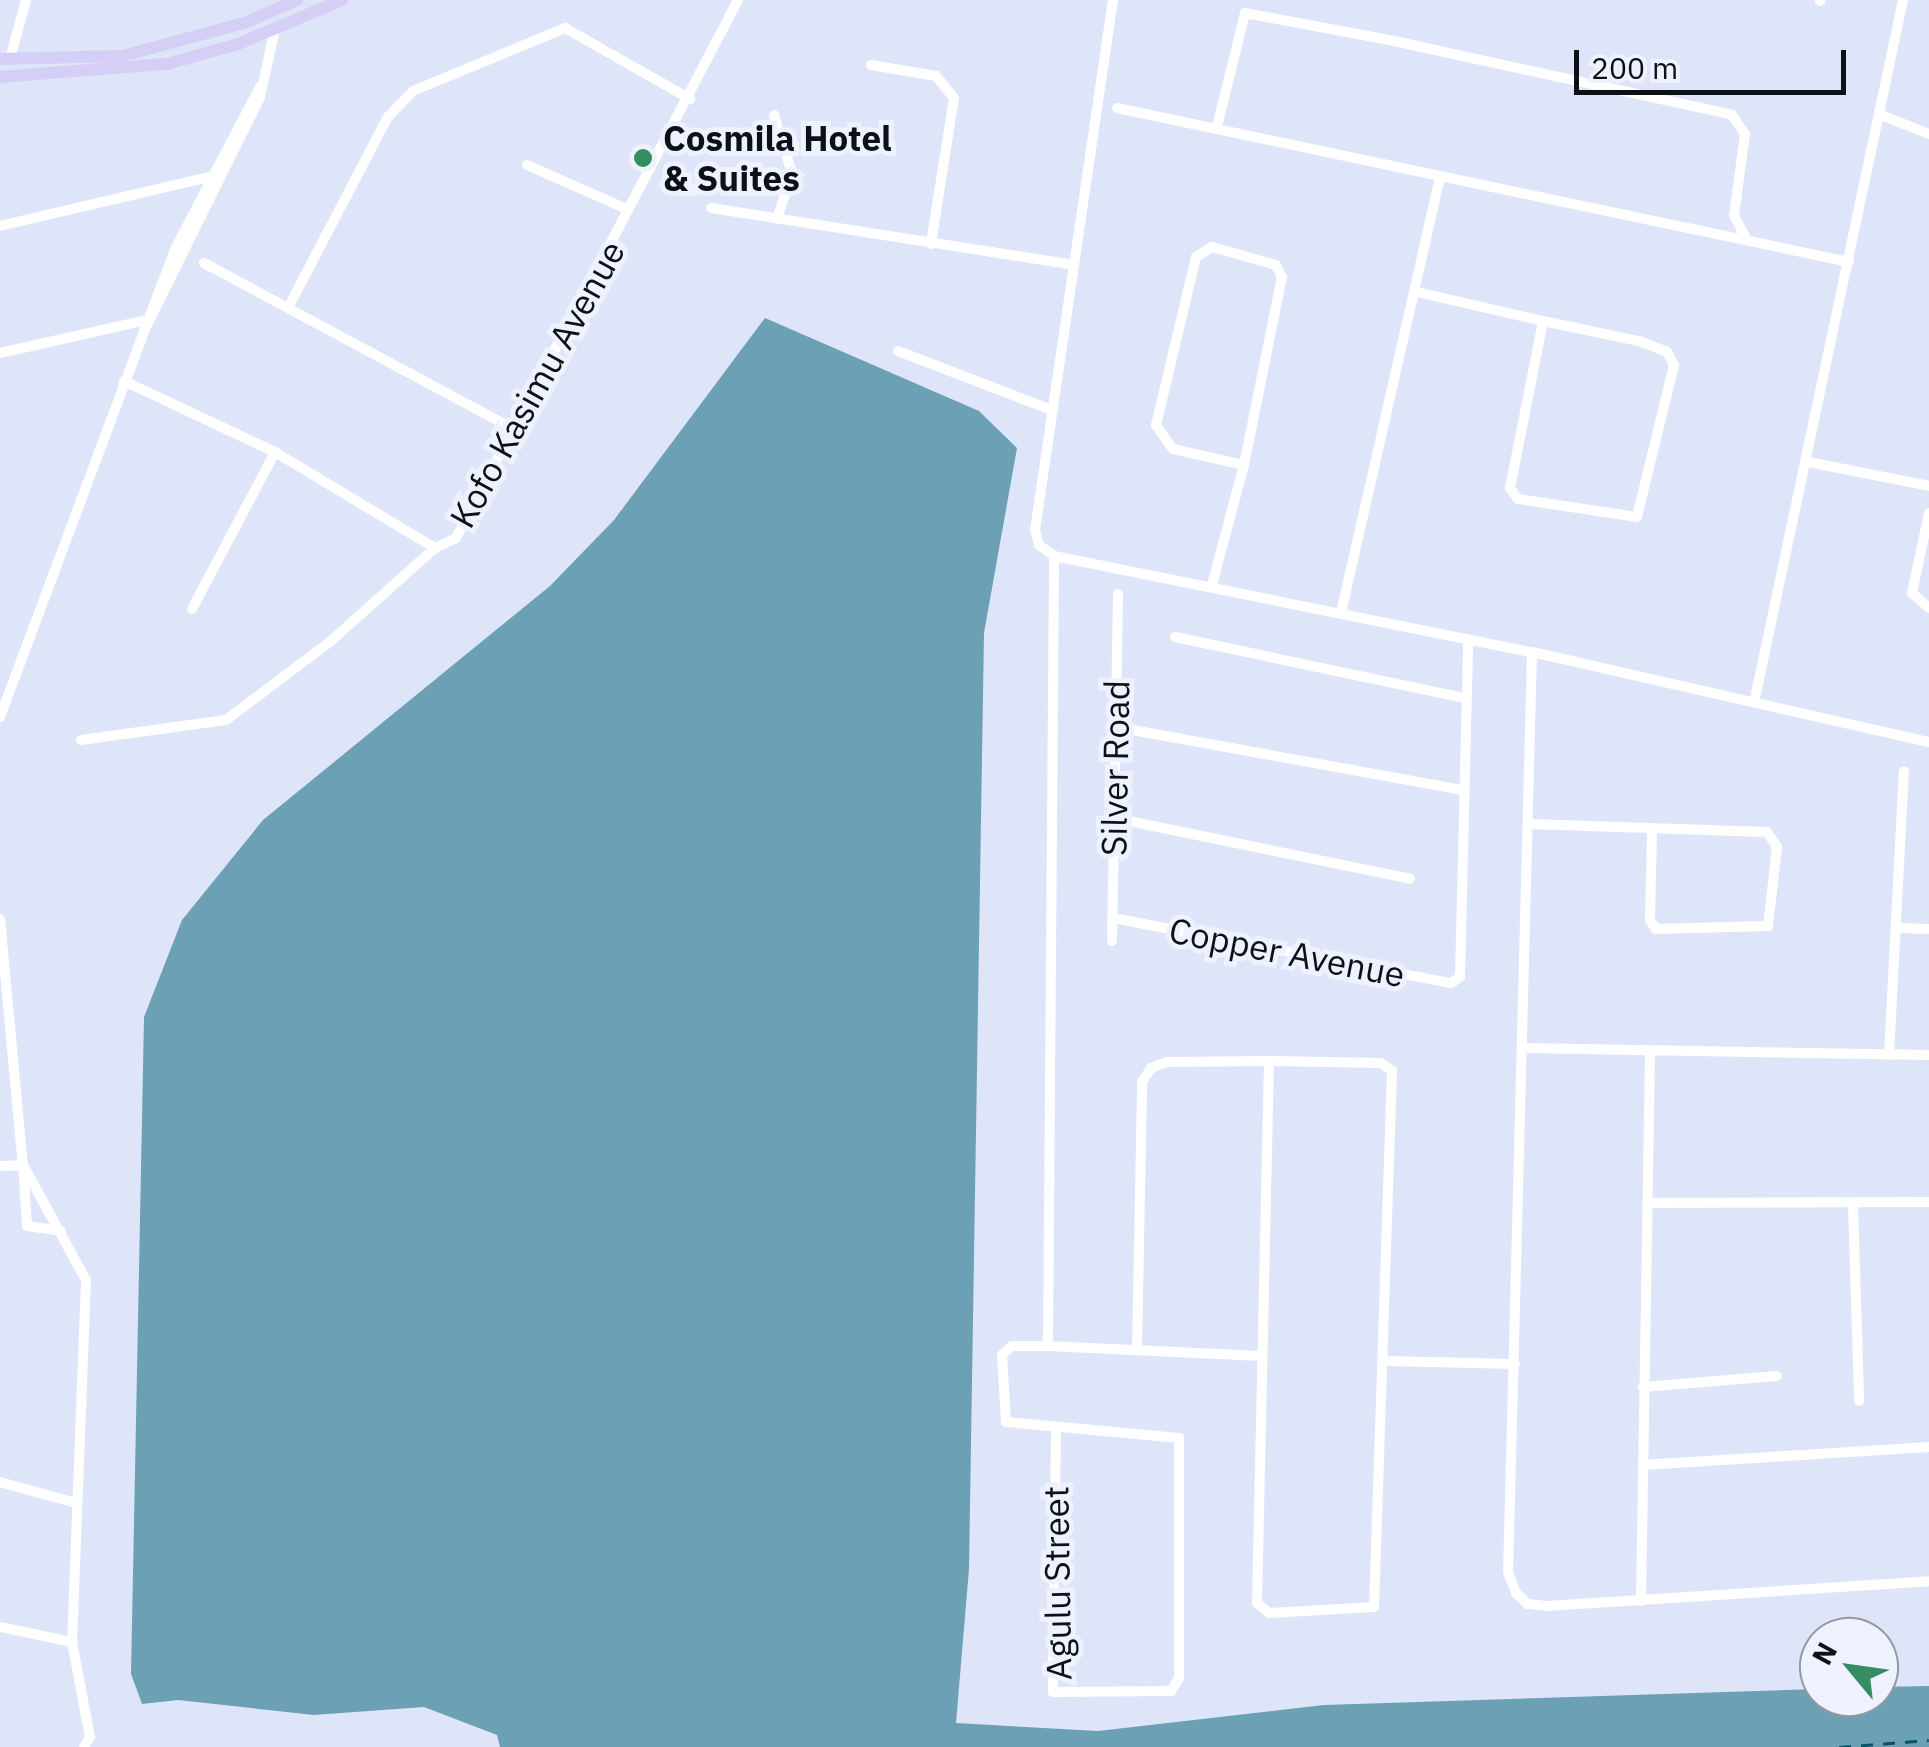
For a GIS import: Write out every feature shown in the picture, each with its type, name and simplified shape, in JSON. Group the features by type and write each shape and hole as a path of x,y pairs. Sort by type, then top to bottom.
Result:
{"main road":[{"path":"5,59 40,60 154,50 297,0"},
{"path":"0,77 168,64 275,28 342,0"},
{"path":"40,60 43,76"}],"street":[{"path":"5,59 26,0"},
{"name":"Kofo Kasimu Avenue","path":"82,740 226,720 332,640 435,548 456,538 738,0"},
{"path":"1112,0 1035,530 1039,545 1054,556 1532,652 1929,742"},
{"path":"1754,703 1903,0"},
{"path":"1217,127 1238,22 1253,13 1732,114 1745,134 1734,216 1747,240"},
{"path":"0,717 146,324 261,86 275,28"},
{"path":"289,306 388,117 413,91 565,28 690,98"},
{"path":"871,65 936,76 954,98 931,244"},
{"path":"1117,108 1850,262"},
{"path":"774,115 792,173 777,219"},
{"path":"1881,115 1929,134"},
{"path":"528,165 629,210"},
{"path":"0,226 217,175"},
{"path":"1341,613 1440,178"},
{"path":"711,208 1074,265"},
{"path":"1712,233 1734,216"},
{"path":"1212,586 1244,465 1282,277 1276,265 1212,247 1196,258 1156,425 1173,449 1244,465"},
{"path":"204,262 515,430"},
{"path":"1416,292 1639,340 1667,352 1674,365 1637,517 1518,498 1510,488 1543,321"},
{"path":"0,352 146,324"},
{"path":"898,351 1052,410"},
{"path":"124,382 274,452 435,548"},
{"path":"192,609 274,452"},
{"path":"1808,462 1929,486"},
{"path":"1929,513 1912,593 1929,608"},
{"path":"1048,1346 1054,556"},
{"name":"Silver Road","path":"1112,941 1118,594"},
{"path":"1174,637 1464,698"},
{"path":"1116,727 1463,790 1468,640"},
{"path":"1532,652 1508,1572 1516,1593 1528,1604 1547,1606 1929,1580"},
{"path":"1889,1055 1904,771"},
{"name":"Copper Avenue","path":"1113,918 1451,983 1460,977 1463,790"},
{"path":"1114,818 1410,879"},
{"path":"1528,824 1652,832 1767,832 1777,847 1768,926 1656,929 1650,920 1652,832"},
{"path":"0,919 15,1046 28,1226 61,1231"},
{"path":"1897,928 1929,929"},
{"path":"0,1040 15,1046"},
{"path":"1523,1048 1650,1054 1929,1056"},
{"path":"1641,1600 1650,1054"},
{"path":"1137,1349 1142,1082 1150,1068 1167,1062 1269,1062 1381,1063 1392,1071 1378,1601 1368,1610 1269,1613 1257,1604 1269,1062"},
{"path":"0,1166 23,1165"},
{"path":"23,1165 86,1280 72,1642 90,1737 84,1747"},
{"path":"1648,1203 1929,1202"},
{"path":"1853,1205 1859,1401"},
{"path":"1056,1428 1006,1422 1002,1355 1012,1346 1262,1356"},
{"path":"1386,1361 1515,1364"},
{"path":"1644,1387 1777,1376"},
{"name":"Agulu Street","path":"1056,1428 1171,1432 1184,1446 1179,1678 1162,1694 1053,1692 1056,1428"},
{"path":"1643,1465 1929,1447"},
{"path":"0,1482 76,1503"},
{"path":"0,1627 72,1642"}],"water":[{"path":"765,318 979,411 1017,448 984,633 969,1569 956,1723 1098,1731 1324,1705 1799,1690 1799,1717 1899,1717 1899,1687 1929,1686 1929,1747 500,1747 497,1735 424,1707 314,1715 178,1700 142,1704 131,1674 144,1017 182,920 263,820 550,586 614,520"}],"ferry route":[{"path":"1839,1747 1929,1740"}],"place":[{"name":"Cosmila Hotel & Suites","path":"643,158"}]}
